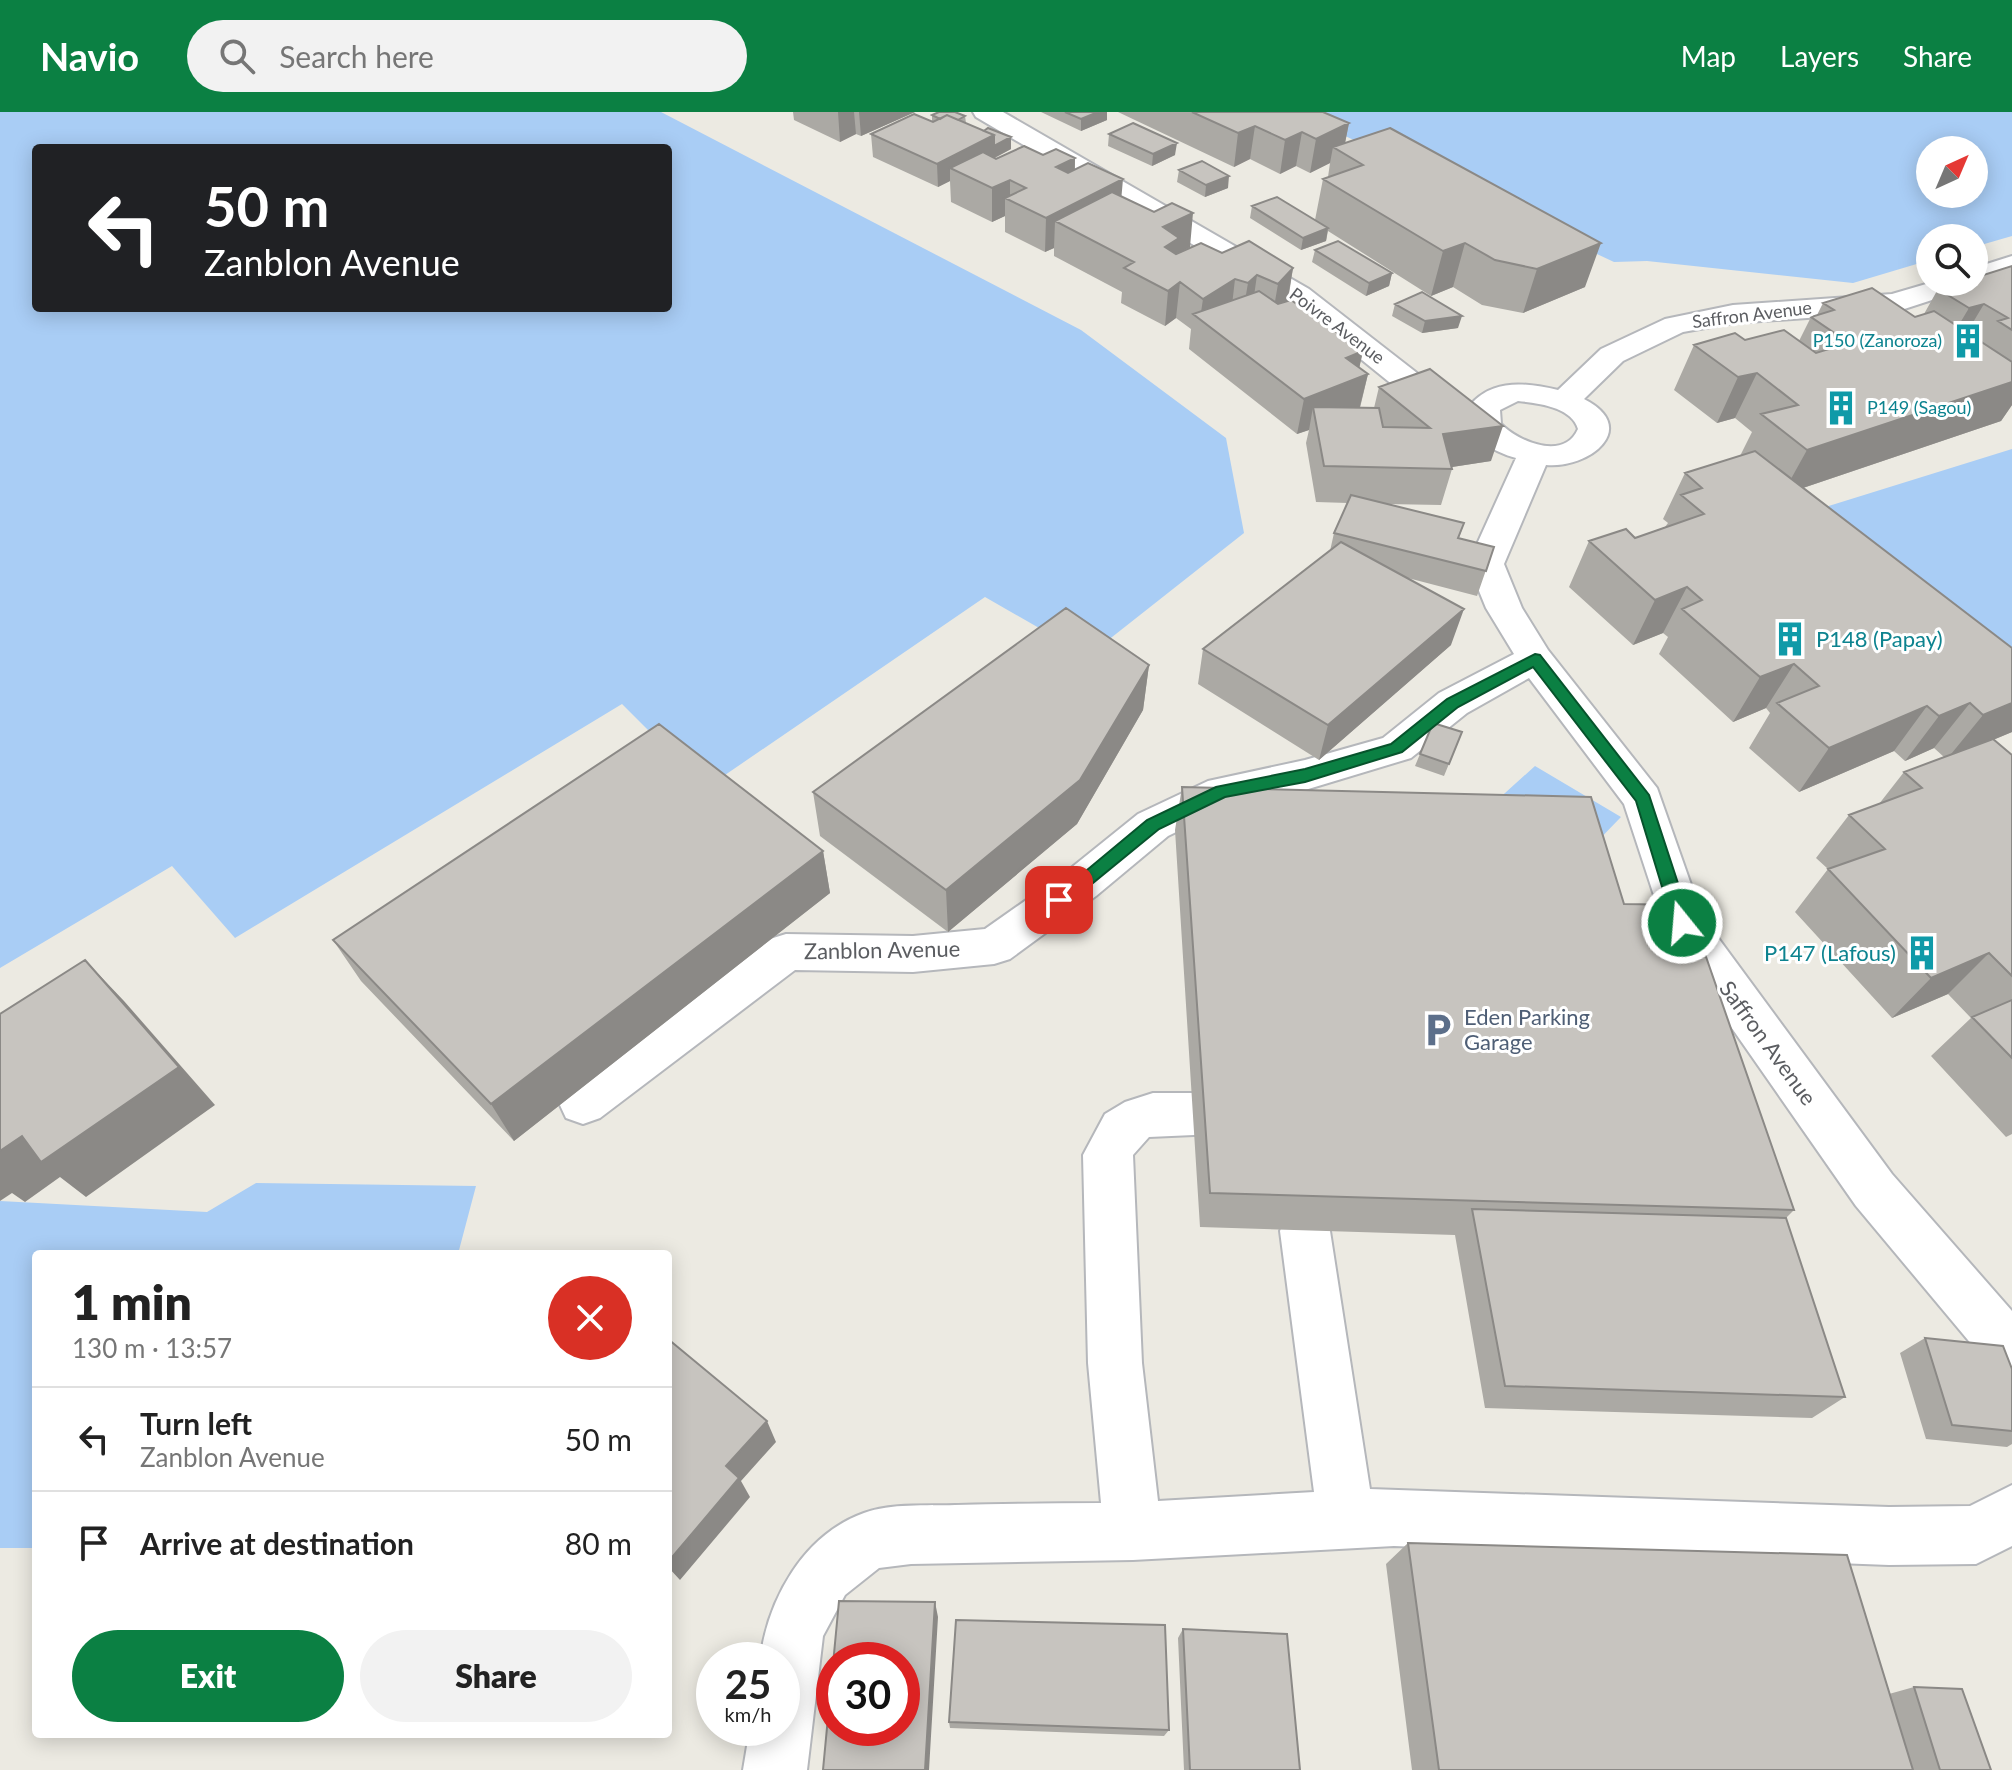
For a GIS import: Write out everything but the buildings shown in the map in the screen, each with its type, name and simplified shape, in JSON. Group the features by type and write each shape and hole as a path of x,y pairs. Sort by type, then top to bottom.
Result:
{"street":[{"name":"Poivre Avenue","path":"985,112 1299,295 1415,387 1482,416"},
{"path":"1988,273 2012,264"},
{"name":"Saffron Avenue","path":"1565,400 1612,355 1675,325 1733,314 1895,303 1917,296"},
{"path":"1516,392 1533,392 1565,400 1589,418 1593,428 1592,439 1584,447 1570,453 1534,454 1503,443 1492,435 1482,416 1484,408 1492,400 1516,392"},
{"name":"Saffron Avenue","path":"1534,454 1486,564 1504,608 1535,659 1643,799 1682,923 1874,1190 2012,1351"},
{"name":"Zanblon Avenue","path":"583,1103 786,952 913,954 994,946 1081,884 1153,825 1222,792 1305,775 1397,748 1453,703 1535,659"},
{"path":"1133,1531 1115,1363 1108,1155 1120,1133 1140,1117 1152,1113 1194,1114"},
{"path":"1305,1231 1346,1519"},
{"path":"792,1642 794,1630 824,1574 867,1541 911,1535 1133,1531 1394,1517 1873,1535 1976,1535 2012,1514"},
{"path":"775,1770 778,1746"}],"water":[{"path":"0,112 661,112 1081,330 1226,438 1244,533 1088,656 985,597 706,788 622,704 235,938 172,866 0,968"},
{"path":"1294,112 2012,112 2012,236 1988,243 1988,224 1916,224 1916,264 1853,283 1647,261 1614,262"},
{"path":"2012,449 2012,660 1819,509"},
{"path":"1535,766 1621,817 1589,850 1484,812"},
{"path":"256,1183 476,1186 459,1250 32,1250 32,1548 0,1548 0,1201 207,1212"}],"place":[{"name":"P150 (Zanoroza)","path":"1968,341"},
{"name":"P149 (Sagou)","path":"1841,408"},
{"name":"P148 (Papay)","path":"1790,639"},
{"name":"P147 (Lafous)","path":"1922,953"},
{"name":"Eden Parking Garage","path":"1438,1030"}],"route":[{"path":"1059,900 1153,825 1222,792 1305,775 1397,748 1453,703 1535,659 1643,799 1682,923"}]}
